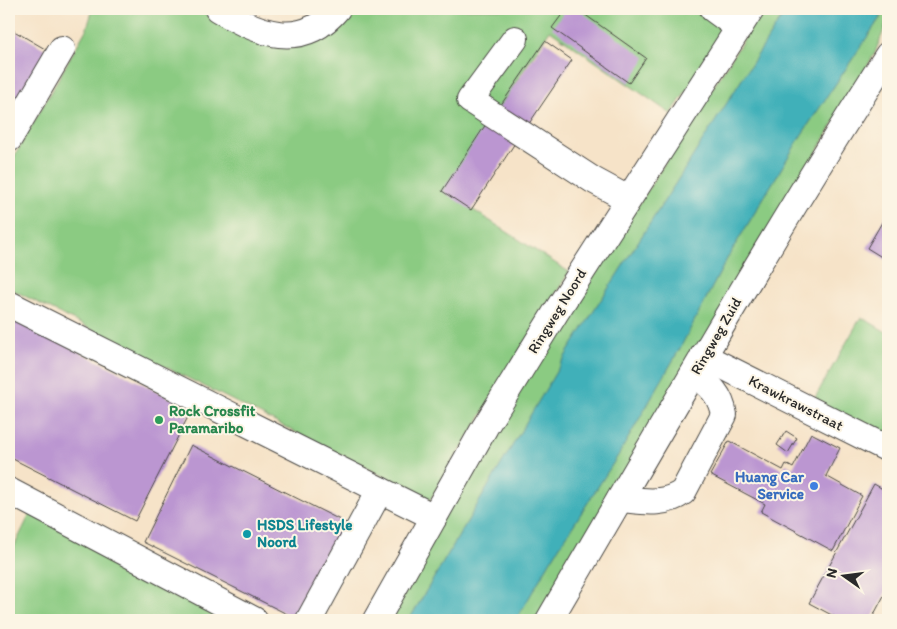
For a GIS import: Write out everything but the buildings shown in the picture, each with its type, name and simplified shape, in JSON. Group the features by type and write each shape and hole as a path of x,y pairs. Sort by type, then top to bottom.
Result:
{"street":[{"path":"218,9 240,24 266,32 291,35 312,30 329,18 337,9"},
{"path":"713,9 745,19"},
{"name":"Ringweg Noord","path":"376,620 490,419 628,199 745,19"},
{"path":"515,39 470,100 593,180 628,199"},
{"path":"9,139 62,49"},
{"name":"Ringweg Zuid","path":"549,620 698,365 838,134 888,56"},
{"path":"9,304 434,517"},
{"path":"620,499 658,502 672,500 683,492 724,416 722,402 698,365"},
{"name":"Krawkrawstraat","path":"698,365 888,449"},
{"path":"309,620 380,490"},
{"path":"9,491 254,620"}],"green space":[{"path":"93,9 206,9 247,33 344,9 741,9 671,114 550,30 444,191 569,272 430,500 9,288 9,166 87,28"},
{"path":"763,9 787,9 569,350 409,620 386,620 472,466"},
{"path":"886,9 888,9 887,21 875,53 542,620 516,620 551,560 619,454 679,350 728,257 802,134"},
{"path":"861,317 888,333 888,439 813,401"},
{"path":"30,514 237,620 9,620 9,557"}],"water":[{"path":"787,9 886,9 802,134 728,257 679,350 619,454 551,560 516,620 409,620 569,350"}],"place":[{"name":"Rock Crossfit Paramaribo","path":"159,420"},
{"name":"Huang Car Service","path":"814,486"},
{"name":"HSDS Lifestyle Noord","path":"247,534"}]}
